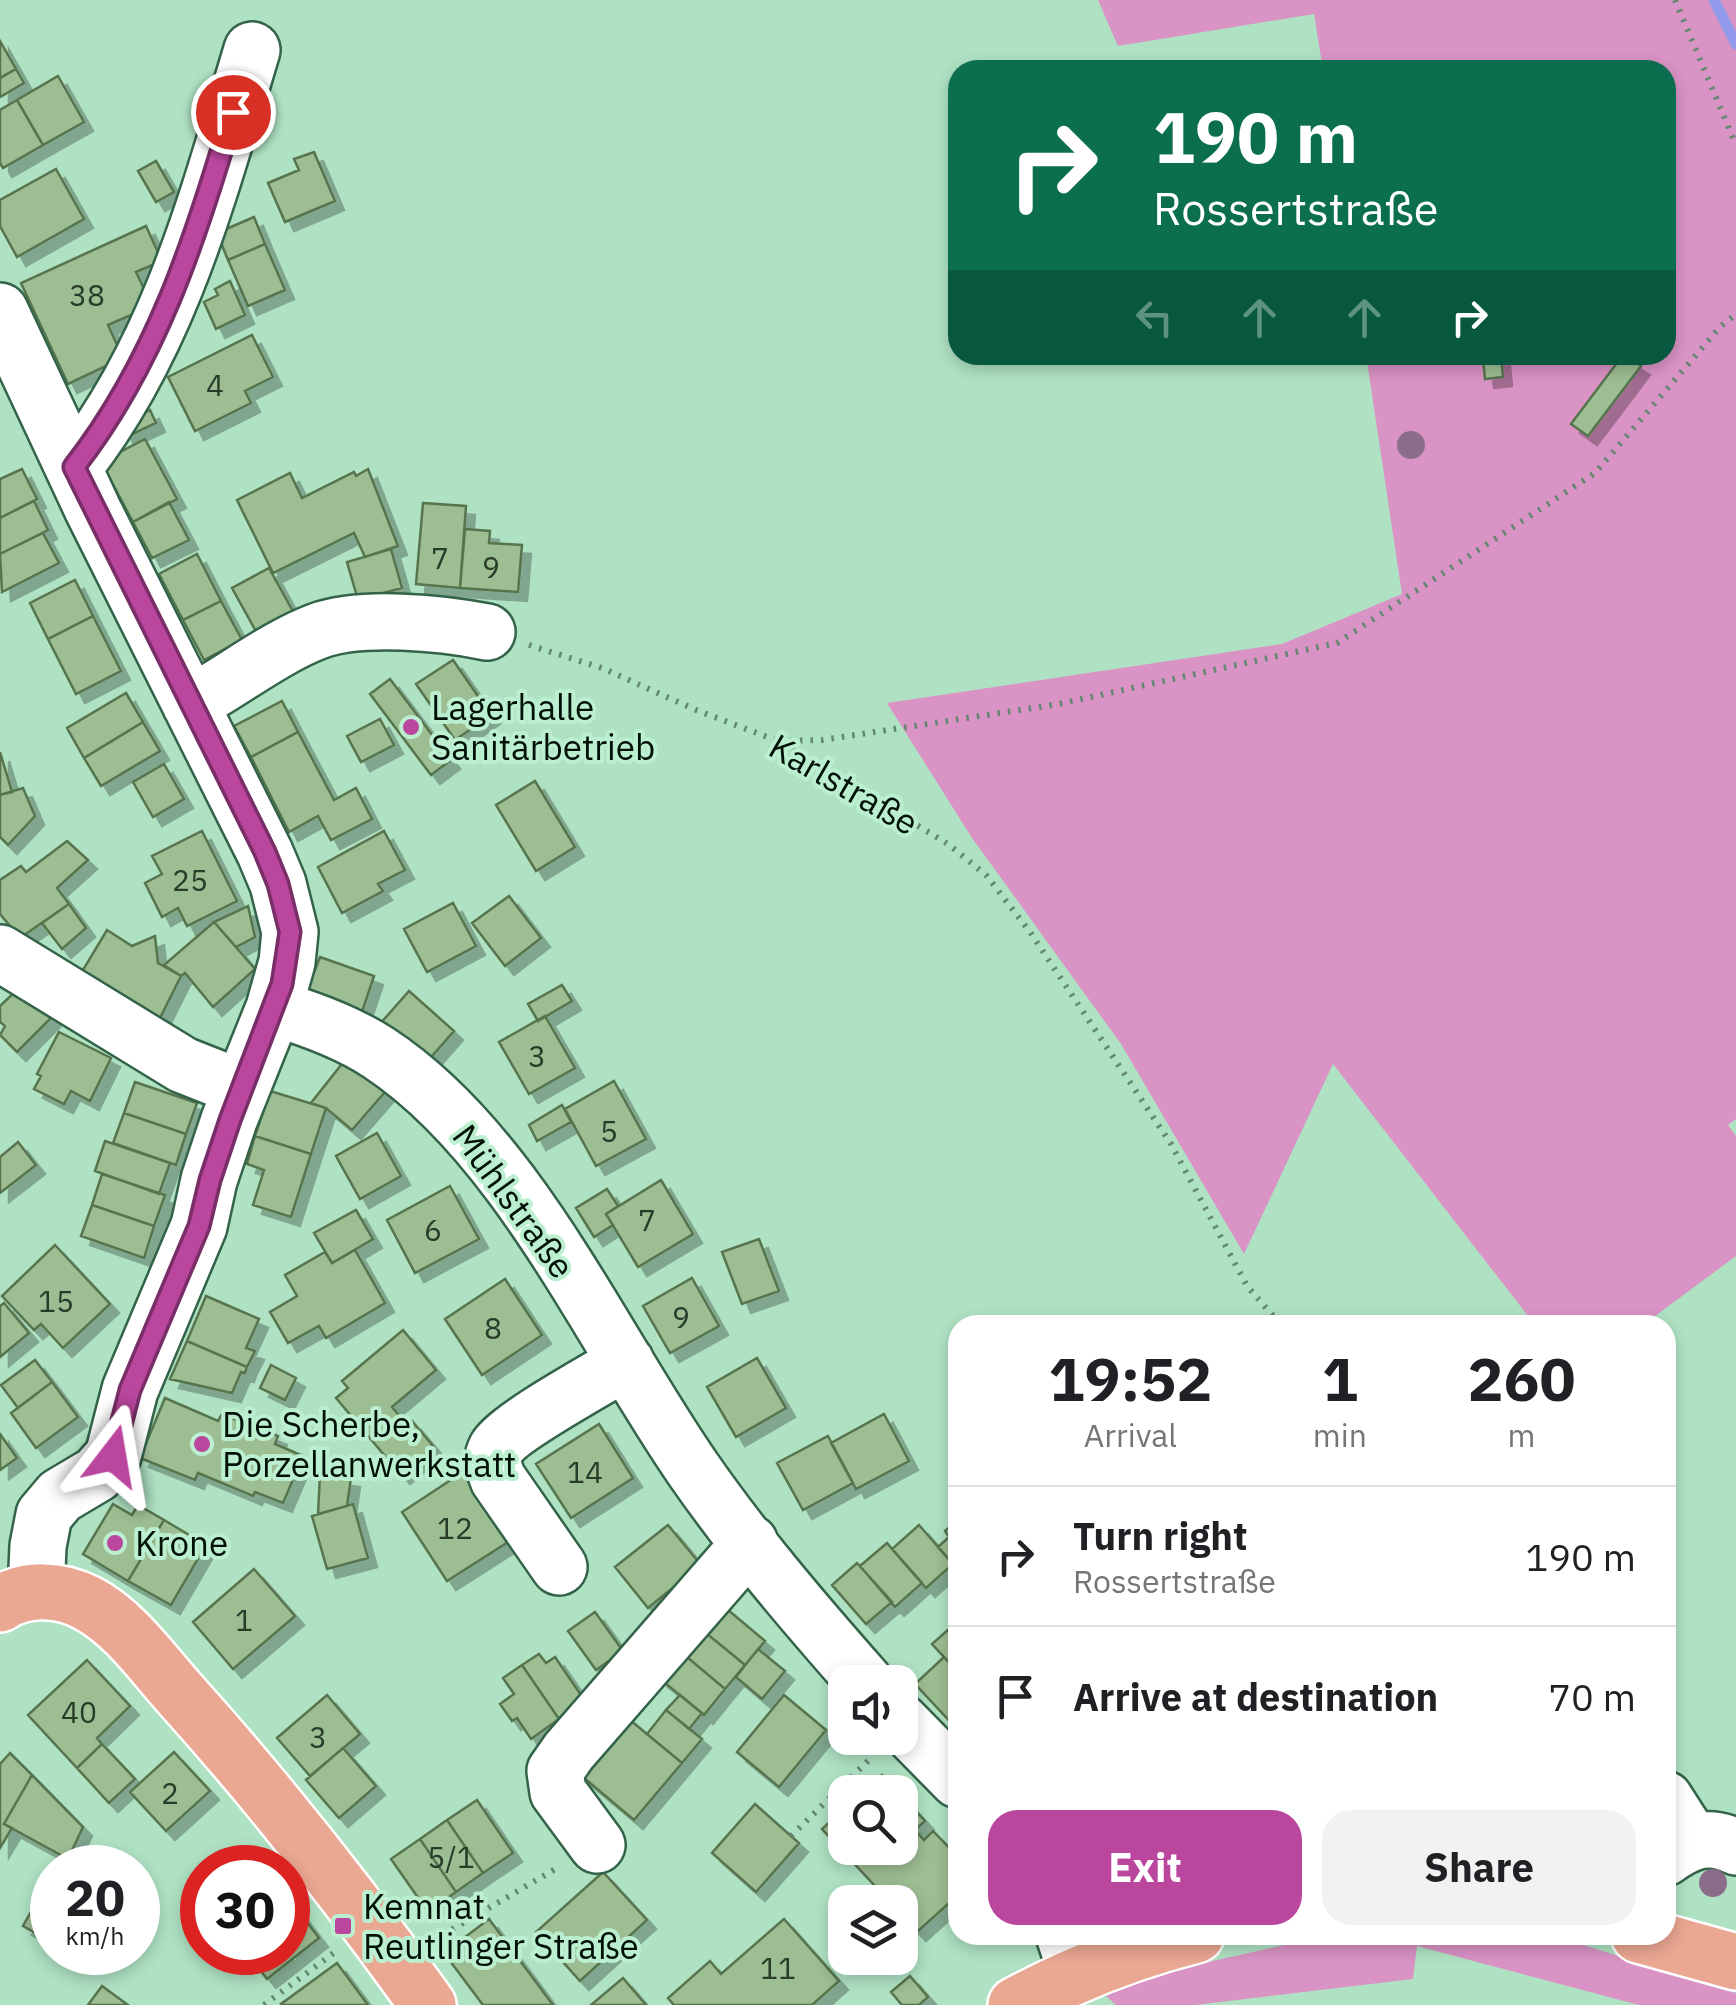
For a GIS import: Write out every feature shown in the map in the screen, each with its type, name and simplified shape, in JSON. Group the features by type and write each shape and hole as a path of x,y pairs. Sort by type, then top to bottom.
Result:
{"main road":[{"path":"18,1598 68,1596 90,1604 115,1624 227,1746 399,1964"},
{"path":"1016,2005 1071,1954 1149,1945"},
{"path":"1675,1945 1736,1962"}],"street":[{"path":"74,467 110,418 167,310 195,237 252,50"},
{"path":"0,311 265,852 290,932 287,962 274,1008 210,1180 199,1226 143,1356 122,1415 113,1456 97,1474 60,1496 44,1514 18,1598"},
{"path":"190,704 305,637 332,627 440,622 487,632"},
{"path":"0,954 183,1064 242,1088"},
{"name":"Mühlstraße","path":"274,1008 328,1027 382,1055 450,1114 514,1190 692,1466 851,1665"},
{"path":"558,1566 498,1479 493,1453 510,1434 626,1362"},
{"path":"597,1844 558,1792 556,1772 582,1736 750,1543"},
{"path":"918,1754 948,1773"}],"path":[{"path":"1675,0 1736,145"},
{"path":"778,742 822,740 1059,704 1337,644 1595,473 1720,326 1736,314"},
{"name":"Karlstraße","path":"487,632 602,668 778,742 948,844 986,874 1030,932 1160,1127 1247,1286 1272,1315"},
{"path":"791,1836 870,1755"},
{"path":"264,2005 399,1964 597,1844"}],"shaded area":[{"path":"1098,0 1736,0 1736,1119 1728,1125 1736,1136 1736,1256 1656,1315 1527,1315 1333,1064 1244,1254 1121,1044 972,838 887,703 1282,644 1402,594 1368,365 1676,365 1676,60 1321,60 1314,14 1118,46"},
{"path":"1285,1945 1584,1945 1736,1993 1736,2005 1639,2005 1417,1946 1413,1979 1195,2005 1116,2005 1096,1987"}],"building":[{"path":"0,41 16,69 0,78"},
{"path":"16,69 24,83 0,97 0,78"},
{"path":"58,76 84,122 43,145 17,100"},
{"path":"17,100 43,145 3,168 0,110"},
{"path":"314,152 335,201 285,222 268,183 299,170 294,159"},
{"path":"156,161 174,192 156,202 138,171"},
{"path":"56,169 84,219 17,257 0,226 0,200"},
{"path":"254,217 265,244 228,260 217,233"},
{"path":"146,226 162,261 136,272 152,306 108,325 123,358 68,384 21,283"},
{"path":"265,244 285,290 248,306 228,260"},
{"path":"230,281 245,315 216,329 204,302 218,295 215,289"},
{"path":"252,335 273,377 245,391 251,403 195,431 168,377"},
{"path":"1484,365 1502,365 1503,377 1485,379"},
{"path":"1615,365 1641,366 1588,436 1571,424"},
{"path":"150,410 156,423 126,437 119,424"},
{"path":"145,439 177,499 133,522 101,462"},
{"path":"22,469 37,499 0,518 0,479"},
{"path":"368,469 398,546 365,557 354,533 273,573 237,500 290,473 302,498"},
{"path":"34,501 48,530 0,554 0,518"},
{"path":"169,502 189,540 152,558 133,522"},
{"path":"423,503 466,506 460,588 416,584"},
{"path":"465,529 490,531 489,543 522,545 518,592 460,588"},
{"path":"43,533 59,563 2,592 0,554"},
{"path":"391,549 402,588 358,600 347,562"},
{"path":"197,554 221,601 183,620 159,574"},
{"path":"269,568 295,615 258,635 232,588"},
{"path":"75,580 93,616 48,639 30,603"},
{"path":"221,601 242,640 204,660 183,620"},
{"path":"93,616 121,671 76,694 48,639"},
{"path":"453,660 491,715 455,740 416,684"},
{"name":"Lagerhalle Sanitärbetrieb","path":"390,679 451,760 431,775 370,694"},
{"path":"126,693 143,722 84,758 67,728"},
{"path":"282,701 298,732 251,757 234,726"},
{"path":"380,719 394,745 361,762 347,736"},
{"path":"143,722 160,751 101,786 84,758"},
{"path":"298,732 334,800 356,788 372,819 331,840 318,816 289,832 251,757"},
{"path":"0,752 12,792 0,795"},
{"path":"164,764 184,799 153,817 133,782"},
{"path":"535,781 575,847 536,871 496,805"},
{"path":"23,788 35,816 8,845 0,837 0,795"},
{"path":"202,831 237,901 187,926 178,908 162,917 145,883 162,874 152,856"},
{"path":"384,831 405,870 378,884 383,891 342,913 318,867"},
{"path":"67,841 88,860 57,888 69,904 20,938 0,914 0,880 21,866 26,872"},
{"path":"509,896 541,938 505,966 472,923"},
{"path":"453,903 476,946 427,972 404,929"},
{"path":"69,904 86,928 62,949 42,923"},
{"path":"248,906 255,937 236,947 214,922"},
{"path":"214,922 255,969 213,1007 185,973 181,976 164,965"},
{"path":"107,930 132,946 155,936 158,963 181,976 156,1026 77,980"},
{"path":"320,957 374,976 361,1015 305,995"},
{"path":"562,985 572,1001 538,1021 528,1004"},
{"path":"21,986 52,1017 17,1052 0,1035 5,1026 0,1022 0,1006"},
{"path":"409,991 454,1031 425,1064 379,1025"},
{"path":"545,1016 575,1068 529,1094 499,1042"},
{"path":"59,1032 111,1058 90,1101 71,1091 64,1104 34,1089 41,1076 37,1074"},
{"path":"345,1060 385,1092 352,1130 326,1108 311,1103"},
{"path":"614,1081 646,1139 596,1166 565,1109"},
{"path":"135,1082 197,1103 186,1134 124,1113"},
{"path":"270,1091 326,1108 311,1154 255,1136"},
{"path":"562,1105 571,1122 537,1141 529,1125"},
{"path":"124,1113 186,1134 176,1165 113,1143"},
{"path":"377,1133 401,1176 360,1199 336,1156"},
{"path":"255,1136 311,1154 291,1217 253,1205 264,1170 247,1164"},
{"path":"105,1141 170,1163 159,1194 95,1171"},
{"path":"18,1142 36,1165 0,1193 0,1157"},
{"path":"102,1174 165,1195 154,1226 92,1205"},
{"path":"661,1180 693,1234 638,1267 606,1214"},
{"path":"450,1186 479,1239 415,1273 387,1220"},
{"path":"607,1189 618,1206 606,1214 613,1225 594,1237 576,1208"},
{"path":"92,1205 154,1226 144,1258 81,1236"},
{"path":"356,1210 373,1239 332,1263 314,1233"},
{"path":"759,1239 779,1291 742,1304 722,1252"},
{"path":"55,1245 110,1304 63,1348 41,1324 34,1330 2,1296"},
{"path":"355,1250 385,1303 326,1338 319,1326 288,1343 270,1312 297,1296 285,1275 325,1252 332,1263"},
{"path":"692,1278 719,1326 670,1353 643,1306"},
{"path":"505,1279 542,1335 482,1375 445,1319"},
{"path":"206,1296 259,1319 246,1348 255,1351 247,1367 187,1341"},
{"path":"4,1303 29,1333 0,1357 0,1306"},
{"path":"403,1330 436,1370 392,1407 407,1425 412,1421 434,1447 401,1475 336,1398 348,1388 342,1381"},
{"path":"187,1341 247,1367 232,1393 170,1379"},
{"path":"757,1358 786,1408 736,1437 707,1387"},
{"path":"35,1360 52,1382 18,1408 1,1385"},
{"path":"271,1365 296,1378 285,1400 260,1388"},
{"path":"52,1382 78,1417 36,1448 11,1413"},
{"path":"165,1398 218,1421 222,1414 278,1436 275,1444 303,1456 283,1503 255,1492 253,1496 198,1473 195,1480 140,1458"},
{"path":"884,1414 909,1461 856,1489 831,1443"},
{"path":"599,1424 633,1478 571,1518 536,1464"},
{"path":"0,1434 17,1458 0,1470"},
{"path":"828,1436 853,1483 803,1510 777,1463"},
{"path":"463,1472 508,1542 447,1581 402,1512"},
{"path":"320,1474 351,1478 347,1506 318,1514"},
{"path":"113,1504 132,1515 138,1505 164,1520 128,1581 83,1554"},
{"path":"353,1504 368,1558 327,1569 312,1516"},
{"path":"164,1520 206,1545 171,1605 128,1581"},
{"path":"668,1525 701,1565 648,1608 615,1567"},
{"path":"919,1525 948,1558 948,1568 926,1588 892,1549"},
{"path":"948,1538 948,1558 938,1547"},
{"path":"887,1543 922,1583 895,1607 860,1566"},
{"path":"857,1563 892,1602 866,1624 832,1585"},
{"path":"254,1569 295,1616 233,1669 193,1622"},
{"path":"721,1604 765,1641 745,1665 700,1628"},
{"path":"595,1612 623,1651 596,1670 568,1631"},
{"path":"700,1628 745,1665 725,1689 681,1652"},
{"path":"948,1630 948,1661 932,1644"},
{"path":"758,1649 785,1671 762,1699 736,1677"},
{"path":"681,1652 725,1689 704,1715 659,1678"},
{"path":"539,1654 546,1663 555,1657 585,1701 559,1719 522,1665"},
{"path":"944,1657 948,1661 948,1719 918,1687 918,1681"},
{"path":"87,1660 130,1706 97,1738 102,1744 77,1768 28,1715"},
{"path":"522,1665 559,1719 531,1739 517,1718 512,1721 500,1704 514,1694 503,1678"},
{"path":"327,1695 360,1734 310,1776 277,1738"},
{"path":"680,1695 702,1713 689,1729 666,1710"},
{"path":"784,1695 826,1730 779,1787 737,1752"},
{"path":"666,1710 702,1739 682,1763 647,1734"},
{"path":"624,1715 682,1763 634,1820 577,1772"},
{"path":"102,1744 135,1779 109,1803 77,1768"},
{"path":"343,1748 376,1786 339,1818 306,1780"},
{"path":"174,1752 210,1791 166,1831 130,1792"},
{"path":"10,1753 32,1775 4,1824 12,1828 0,1848 0,1764"},
{"path":"32,1775 83,1827 75,1845 42,1845 4,1824"},
{"path":"477,1800 513,1853 483,1873 447,1820"},
{"path":"755,1804 799,1843 756,1892 712,1853"},
{"path":"447,1820 483,1873 456,1892 420,1839"},
{"path":"933,1831 948,1847 948,1904 918,1931 918,1885 874,1885 856,1865 918,1865 918,1833 924,1840"},
{"path":"420,1839 456,1892 428,1912 391,1859"},
{"path":"603,1872 647,1920 580,1981 536,1932"},
{"path":"489,1919 553,2005 483,2005 444,1953"},
{"path":"784,1919 828,1969 828,1975 839,1981 812,2005 674,2005 668,1998 710,1961 721,1974"},
{"path":"310,1926 319,1938 310,1945"},
{"path":"337,1963 368,2005 281,2004"},
{"path":"910,1976 928,1997 919,2005 902,2005 891,1992"},
{"path":"623,1978 646,2005 591,2005"},
{"path":"102,1986 128,2005 88,2005"}],"waterway":[{"path":"1714,0 1736,44"}],"place":[{"name":"Lagerhalle Sanitärbetrieb","path":"411,727"},
{"name":"Die Scherbe, Porzellanwerkstatt","path":"202,1444"},
{"name":"Krone","path":"115,1543"},
{"name":"Kemnat Reutlinger Straße","path":"343,1926"}],"route":[{"path":"113,1456 130,1390 199,1226 230,1120 274,1008 287,962 290,932 265,852 74,467 110,418 167,310 195,237 233,112"}]}
